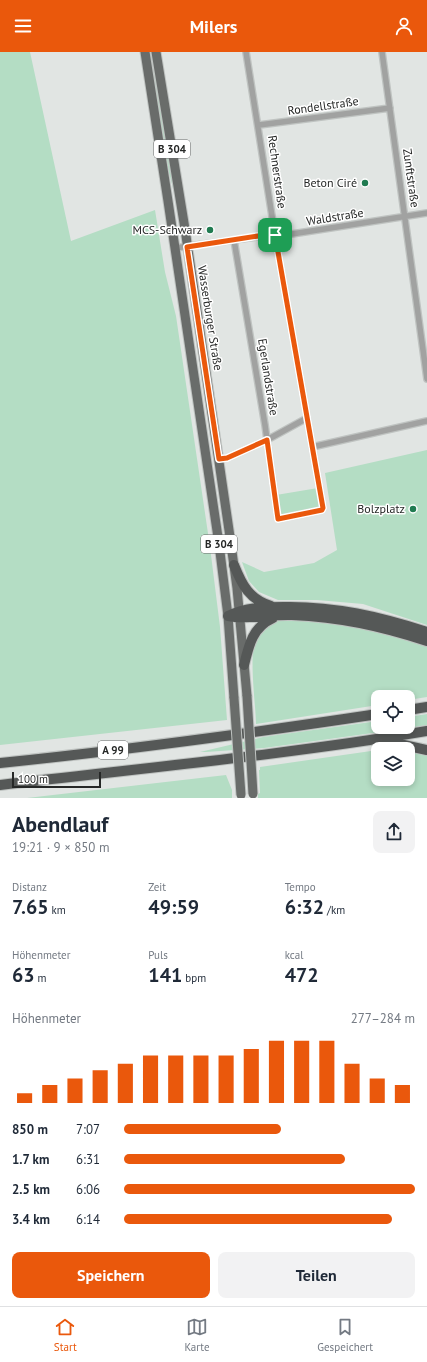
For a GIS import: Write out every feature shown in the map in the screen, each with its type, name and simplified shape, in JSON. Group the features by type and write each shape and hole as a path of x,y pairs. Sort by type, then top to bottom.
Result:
{"highway":[{"path":"234,565 244,586 254,598 275,611 290,615 338,618 375,625 427,641"},
{"path":"228,616 311,607 341,610 427,632"},
{"path":"244,664 251,642 259,627 275,611"},
{"path":"415,709 427,707"},
{"name":"A 99","path":"0,763 218,737 371,715"},
{"name":"A 99","path":"0,785 156,768 376,740 427,731"},
{"path":"376,740 427,750"}],"main road":[{"name":"Wasserburger Straße","path":"145,52 219,544 228,616"},
{"name":"Wasserburger Straße","path":"156,52 221,470 234,565"},
{"name":"B 304","path":"234,565 247,696 253,796"},
{"name":"B 304","path":"228,616 241,797"}],"street":[{"name":"Rechnerstraße","path":"246,52 259,125 275,235 323,508"},
{"name":"Zunftstraße","path":"382,52 427,379"},
{"name":"Rondellstraße","path":"259,125 390,108"},
{"name":"Waldstraße","path":"175,248 275,235 279,236 427,213"},
{"name":"Egerlandstraße","path":"234,240 267,440 278,519 322,510 323,508"},
{"path":"219,459 227,458 267,440 307,418"},
{"path":"312,447 427,421"}],"green space":[{"path":"0,52 30,52 71,241 155,210 165,272 176,316 210,547 220,627 227,720 0,745"},
{"path":"149,52 153,52 180,229 174,192 169,173"},
{"path":"427,450 427,625 363,604 317,600 278,600 259,592 249,581 242,562 264,572 314,563 337,550 325,473"},
{"path":"318,488 321,507 280,515 276,495"},
{"path":"275,620 314,621 371,630 427,645 427,697 415,699 415,690 371,690 371,706 256,724 253,651 258,633"},
{"path":"427,714 427,725 415,727 415,716"},
{"path":"371,722 371,733 264,748 200,752 263,737"},
{"path":"371,751 371,786 415,786 415,751 427,754 427,798 258,798 258,794 260,793 260,767"},
{"path":"226,775 232,790 232,798 27,798"}],"place":[{"name":"Beton Ciré","path":"365,183"},
{"name":"MCS-Schwarz","path":"210,230"},
{"name":"Bolzplatz","path":"413,509"}],"route":[{"path":"271,234 275,235 323,508 322,510 278,519 267,440 227,458 219,459 187,247 271,234"}]}
